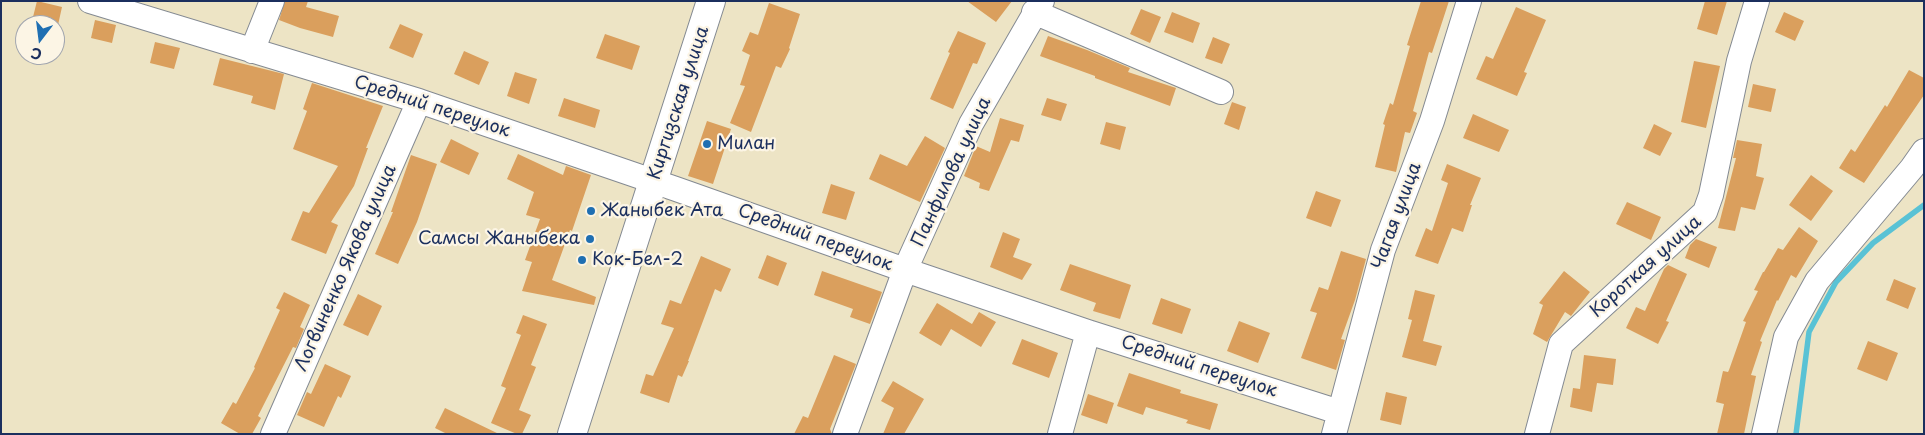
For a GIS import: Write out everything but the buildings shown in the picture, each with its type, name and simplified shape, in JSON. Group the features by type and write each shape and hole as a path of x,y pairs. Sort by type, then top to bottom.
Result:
{"main road":[{"name":"Киргизская улица","path":"572,434 711,1"}],"street":[{"name":"Средний переулок","path":"90,1 419,101 1088,332 1336,423"},
{"path":"252,51 272,1"},
{"name":"Чагая улица","path":"1336,423 1383,250 1432,121 1469,1"},
{"name":"Короткая улица","path":"1537,434 1561,344 1705,212 1713,186 1739,61 1757,1"},
{"path":"1038,7 1221,92"},
{"name":"Панфилова улица","path":"846,434 905,270 971,124 1038,7"},
{"name":"Логвиненко Якова улица","path":"273,434 419,101"},
{"path":"1764,434 1786,337 1817,281 1912,168 1924,151"},
{"path":"1060,434 1088,332"}],"waterway":[{"path":"1796,434 1809,332 1836,282 1873,243 1924,205"}],"place":[{"name":"Милан","path":"707,144"},
{"name":"Жаныбек Ата","path":"591,211"},
{"name":"Самсы Жаныбека","path":"590,239"},
{"name":"Кок-Бел-2","path":"582,260"}]}
